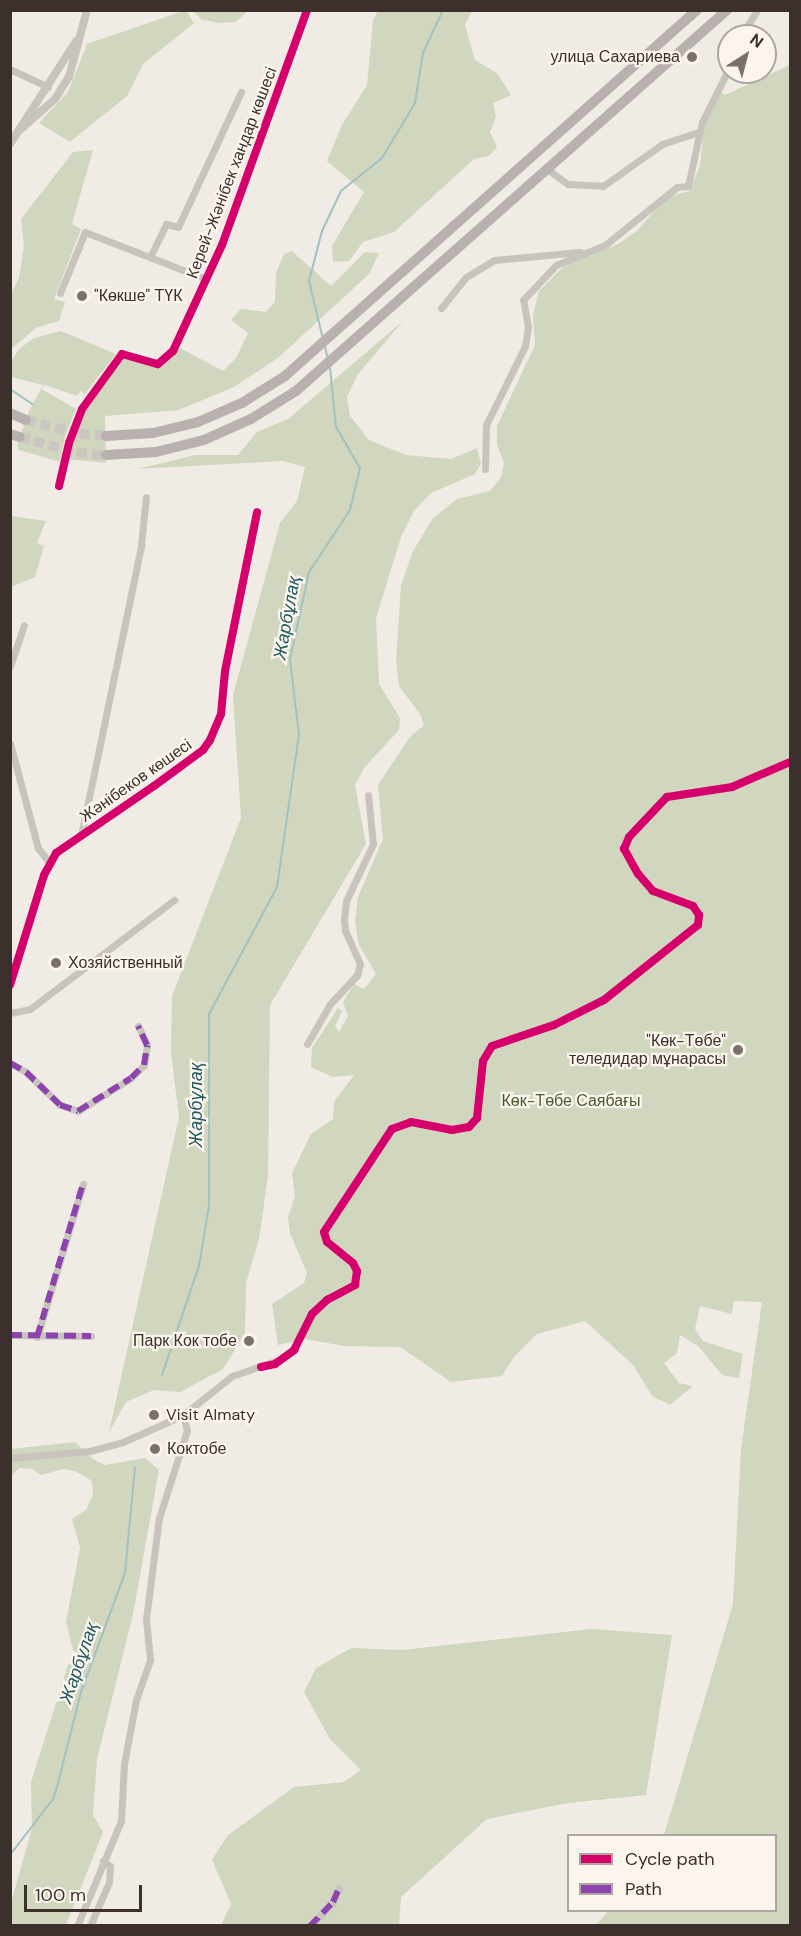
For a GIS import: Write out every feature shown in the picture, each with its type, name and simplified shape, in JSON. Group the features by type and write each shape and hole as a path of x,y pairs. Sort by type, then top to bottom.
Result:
{"main road":[{"path":"106,436 176,428 242,403 285,376 698,10"},
{"path":"106,455 180,447 251,419 312,378 727,10"},
{"path":"10,413 26,420"}],"street":[{"path":"21,129 60,92 69,77 87,10"},
{"name":"Керей-Жәнібек хандар көшесі","path":"59,486 74,427 93,393 122,354 148,364 166,359 206,279 276,104 307,10"},
{"path":"748,24 757,10"},
{"path":"10,144 48,87 82,26"},
{"path":"10,69 48,87"},
{"path":"485,469 486,425 507,379 520,360 528,327 524,300 543,275 586,251 605,245 677,187 688,186 699,132 722,84"},
{"path":"150,257 166,224 178,227 240,92"},
{"path":"547,169 568,184 603,186 662,144 699,132"},
{"path":"60,293 85,232 206,279"},
{"path":"441,308 466,277 494,260 586,251"},
{"name":"Жәнібеков көшесі","path":"81,836 141,544 146,497"},
{"name":"Жәнібеков көшесі","path":"49,862 81,836 203,750 210,740 221,714 225,671 257,512"},
{"path":"10,666 24,625"},
{"path":"10,743 38,848 49,862 10,985"},
{"path":"307,1044 330,1004 357,975 360,964 345,931 344,920 346,901 374,844 368,795"},
{"path":"10,1013 30,1009 174,900"},
{"path":"10,1063 26,1072 60,1105 78,1111 131,1078 144,1065 147,1045 138,1026"},
{"path":"38,1336 83,1184"},
{"path":"10,1335 91,1336"},
{"path":"10,1458 108,1446 183,1414 232,1376 284,1358"},
{"path":"77,1926 121,1821 124,1764 136,1700 149,1671 147,1595 159,1518 186,1430 183,1414"},
{"path":"90,1926 109,1882 110,1866 103,1861"},
{"path":"310,1926 333,1902 339,1888"}],"green space":[{"path":"186,10 194,23 143,64 127,96 70,142 39,123 68,92 87,44"},
{"path":"193,11 246,11 246,13 235,22 221,23 202,20"},
{"path":"378,11 472,11 465,25 475,60 498,74 511,95 493,103 496,117 490,132 497,147 489,156 474,159 394,232 363,242 349,261 333,262 332,246 364,192 327,161 342,125 367,85 373,20"},
{"name":"Көк-Төбе Саябағы","path":"790,65 790,1925 596,1925 607,1912 777,1912 777,1834 664,1834 733,1604 741,1449 762,1302 734,1301 732,1314 700,1306 695,1329 703,1341 743,1354 739,1378 722,1375 699,1347 680,1335 677,1353 664,1363 679,1383 693,1386 670,1405 652,1396 633,1365 585,1321 537,1334 514,1357 502,1376 451,1382 400,1347 344,1346 305,1339 278,1345 272,1304 304,1283 307,1273 290,1233 288,1217 295,1196 292,1173 311,1134 333,1119 334,1102 354,1075 333,1077 311,1067 312,1048 338,1008 342,1011 335,1026 339,1032 348,1016 343,1002 354,984 364,989 376,974 359,945 355,921 358,897 383,839 378,785 410,737 424,725 420,714 399,686 396,661 401,585 413,551 433,518 457,499 490,491 501,477 504,463 497,445 497,426 535,345 533,315 539,291 564,266 618,244 637,231 666,197 690,191 700,165 704,126 720,92 725,95 749,84 777,84 777,71"},
{"path":"93,150 72,224 81,229 54,299 65,302 59,321 36,328 11,349 11,294 19,278 24,246 21,219 73,152"},
{"path":"292,251 331,286 365,252 379,253 369,274 279,357 234,387 179,410 105,416 106,463 66,459 79,419 122,354 158,364 180,348 223,371 236,358 248,333 231,320 241,309 266,312 275,302 276,273 284,254"},
{"path":"403,321 358,374 347,397 350,416 369,440 406,455 451,459 477,448 481,464 475,474 431,493 414,511 401,537 376,618 379,684 400,718 399,730 364,768 355,785 366,844 270,1005 268,1176 259,1239 246,1283 245,1333 223,1369 180,1392 154,1390 126,1402 109,1432 179,1117 171,1053 172,996 241,818 233,695 280,523 297,501 305,467 283,461 138,469 195,455 238,455 257,432 288,419"},
{"path":"61,331 116,354 84,395 81,390 77,396 45,385 41,389 76,409 65,436 60,462 19,450 17,445 29,411 43,385 11,377 10,363 19,349 34,338"},
{"path":"11,516 46,521 37,543 44,546 35,577 11,587"},
{"path":"75,1442 93,1459 105,1465 145,1458 159,1470 133,1614 97,1759 93,1815 103,1832 66,1925 11,1925 11,1903 32,1828 31,1782 68,1665 81,1655 73,1650 66,1622 80,1548 72,1519 86,1510 93,1495 92,1481 75,1471 63,1469 41,1475 32,1469 19,1468 11,1476 11,1449"},
{"path":"591,1629 672,1635 646,1795 568,1803 487,1819 401,1897 399,1925 221,1925 231,1904 212,1860 228,1835 294,1787 344,1782 361,1770 330,1739 304,1692 316,1668 351,1648 402,1650"}],"waterway":[{"name":"Жарбұлақ","path":"323,339 309,281 322,231 341,191 382,158 415,103 423,53 443,10"},
{"name":"Жарбұлақ","path":"325,347 328,359"},
{"name":"Жарбұлақ","path":"162,1375 199,1266 209,1205 209,1014 277,887 299,735 290,659 309,572 350,510 360,468 336,427 330,368"},
{"path":"10,389 32,404"},
{"name":"Жарбұлақ","path":"10,1855 53,1799 57,1787 81,1692 125,1573 135,1467"}],"tunnel":[{"path":"26,420 80,434 106,436"},
{"path":"20,437 77,453 106,455"}],"marked path":[{"path":"10,1063 26,1072 60,1105 78,1111 131,1078 144,1065 147,1045 138,1026"},
{"path":"37,1337 83,1184"},
{"path":"10,1335 91,1336"},
{"path":"310,1926 333,1902 339,1888"}],"cycle path":[{"path":"59,486 69,443 82,409 122,354 158,364 173,351 222,245 307,10"},
{"path":"10,985 44,875 56,853 154,786 203,750 210,740 221,714 225,671 257,512"},
{"path":"261,1367 275,1364 294,1350 312,1314 327,1300 355,1285 357,1271 353,1263 327,1242 324,1232 392,1129 411,1122 452,1130 469,1127 477,1118 483,1061 492,1046 554,1025 604,1000 698,925 699,915 693,906 653,891 638,874 624,849 629,837 667,797 732,787 790,762"}],"place":[{"name":"улица Сахариева","path":"692,57"},
{"name":"\"Көкше\" ТҮК","path":"82,296"},
{"name":"Хозяйственный","path":"56,963"},
{"name":"\"Көк-Төбе\" теледидар мұнарасы","path":"738,1050"},
{"name":"Парк Кок тобе","path":"249,1341"},
{"name":"Visit Almaty","path":"154,1415"},
{"name":"Коктобе","path":"155,1449"}]}
